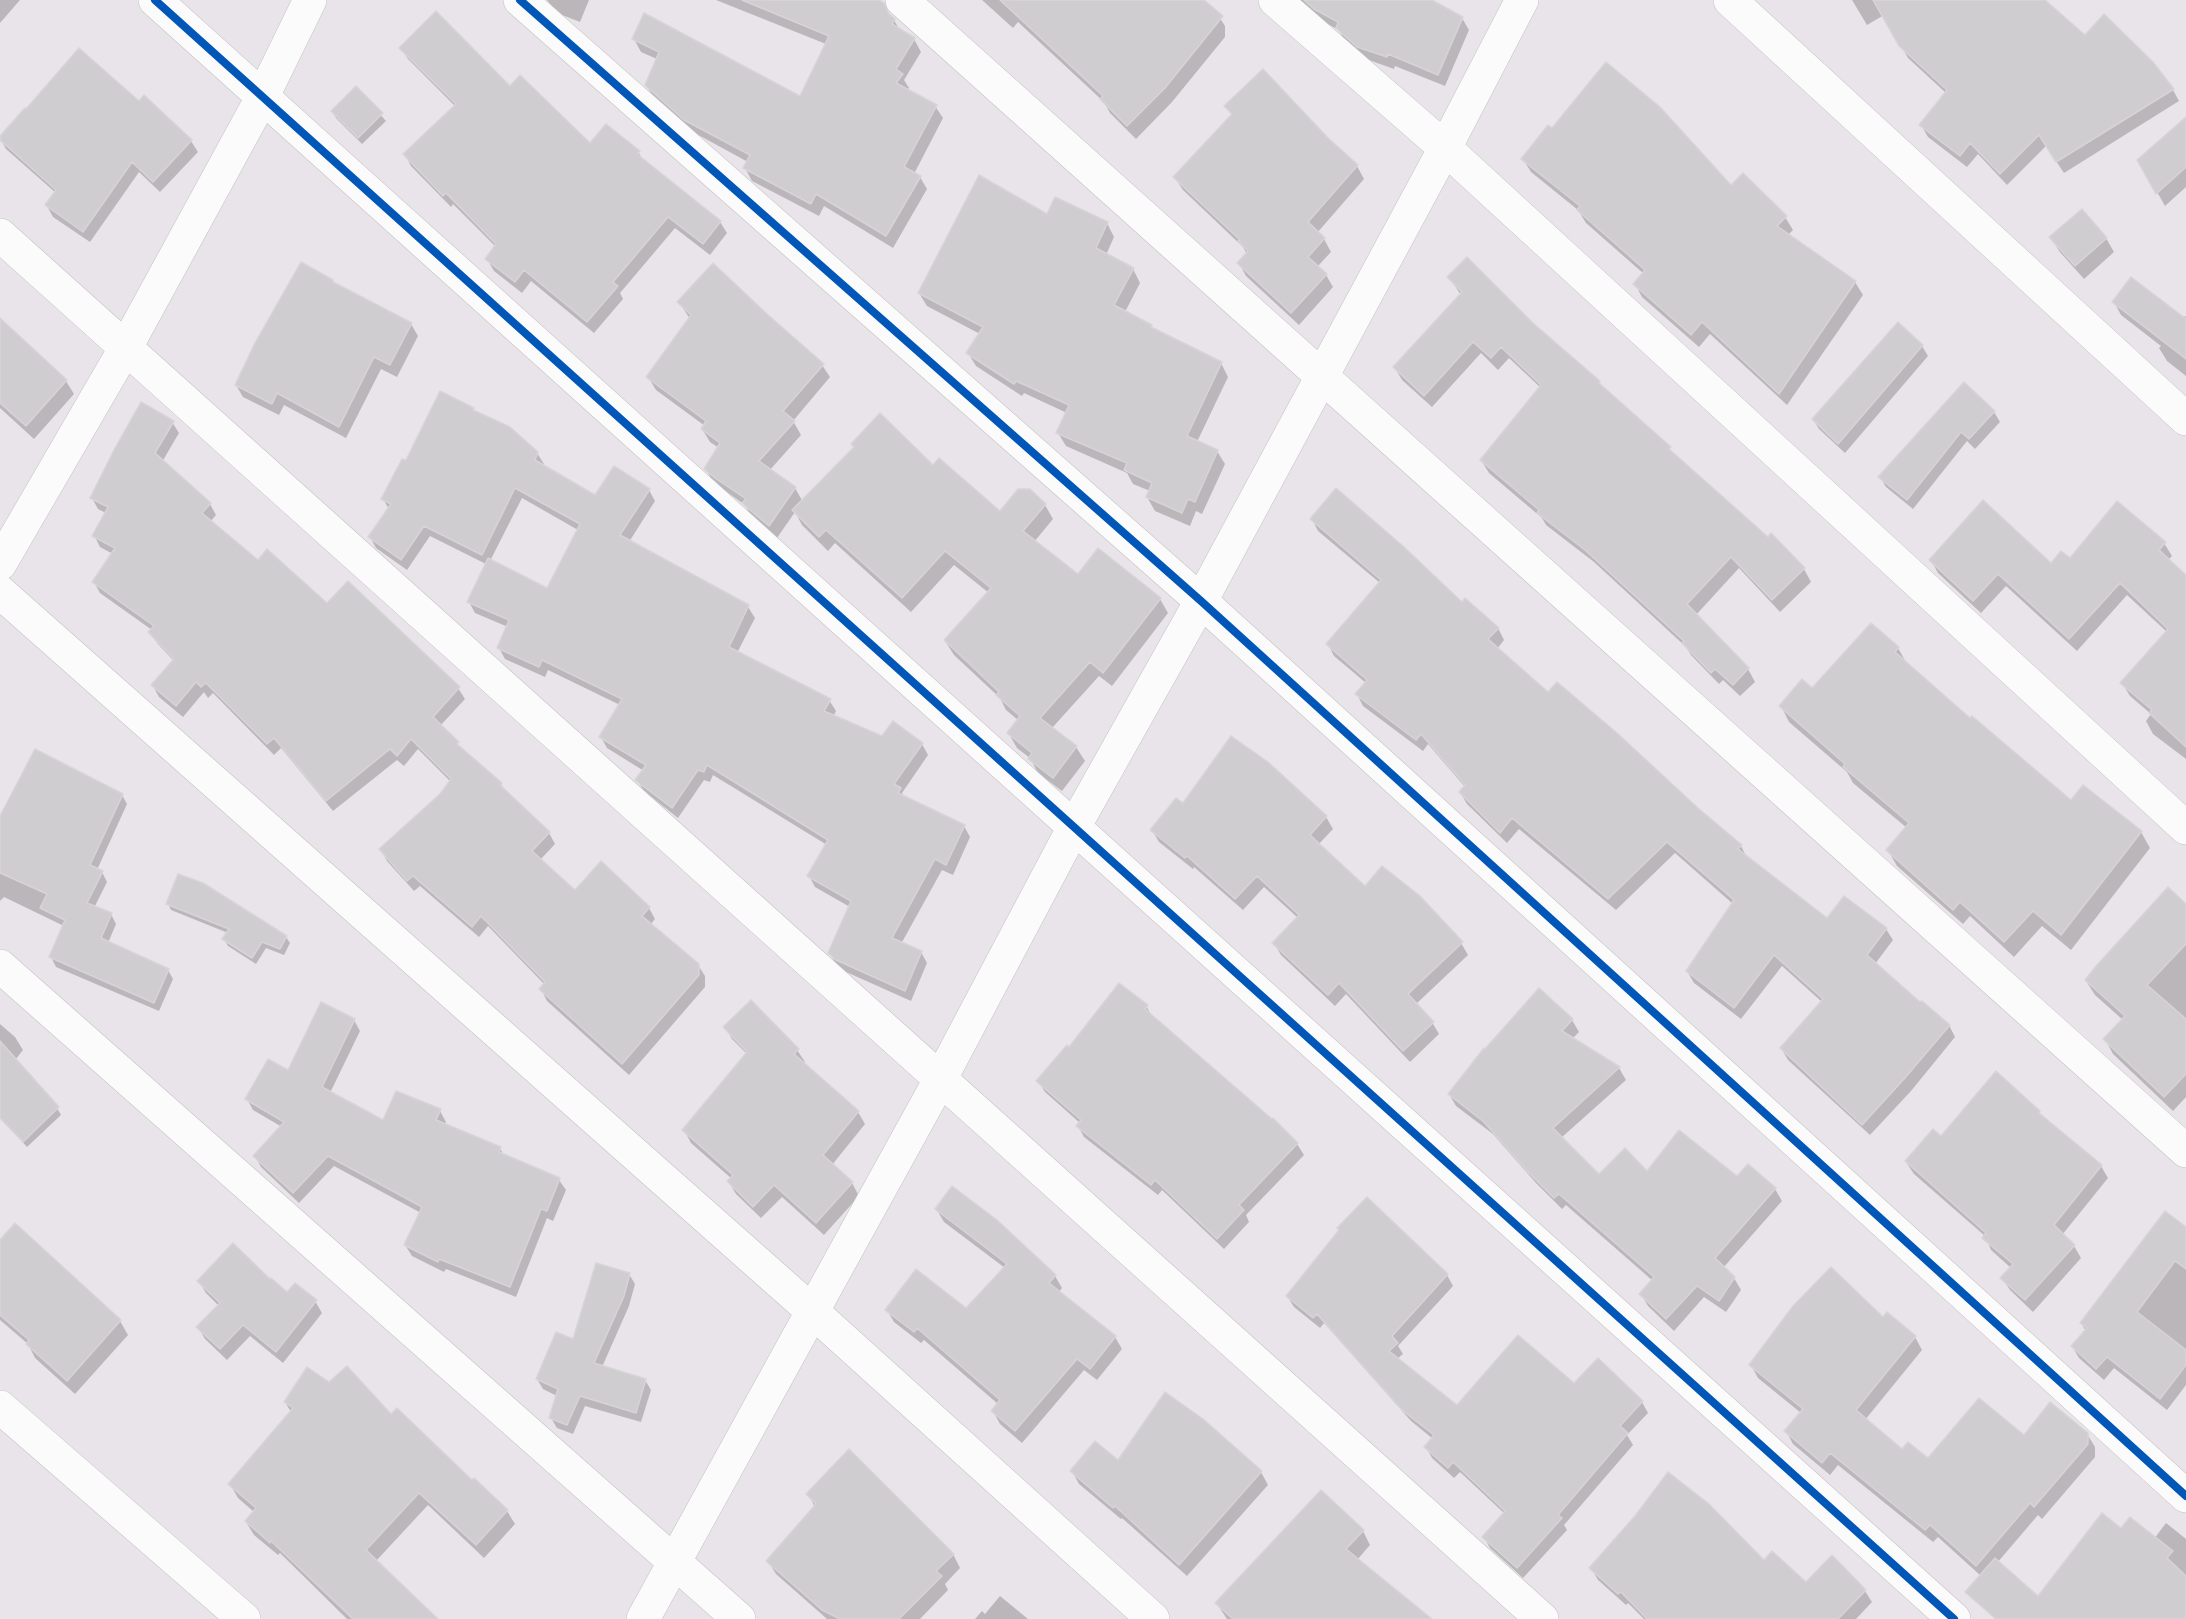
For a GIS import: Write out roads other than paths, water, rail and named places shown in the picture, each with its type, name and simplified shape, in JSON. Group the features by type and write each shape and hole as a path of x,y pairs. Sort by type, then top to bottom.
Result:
{"street":[{"path":"155,0 1954,1619"},
{"path":"0,564 126,347 262,96 310,0"},
{"path":"520,0 1201,601 2186,1496"},
{"path":"902,0 2186,1151"},
{"path":"1275,0 1445,148 2186,828"},
{"path":"643,1619 940,1078 1074,827 1201,601 1445,148 1521,0"},
{"path":"1730,0 2186,419"},
{"path":"0,235 1542,1619"},
{"path":"0,592 812,1311 1153,1619"},
{"path":"0,966 739,1619"},
{"path":"0,1407 244,1619"}]}
